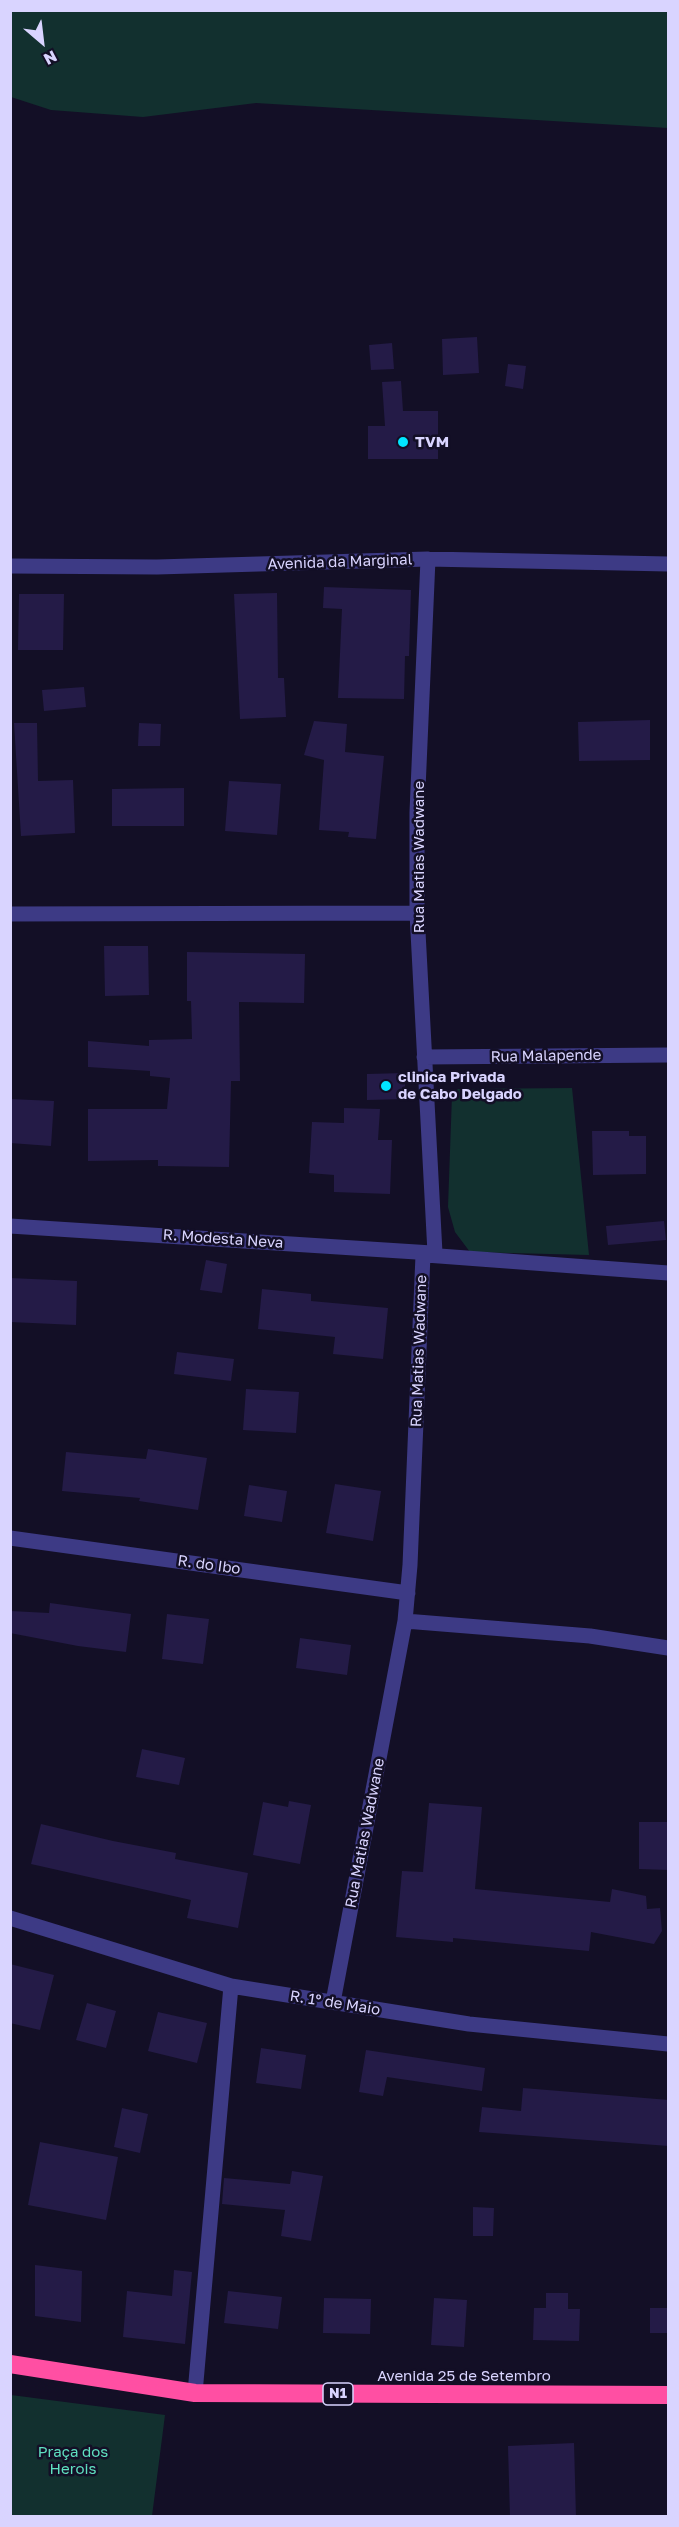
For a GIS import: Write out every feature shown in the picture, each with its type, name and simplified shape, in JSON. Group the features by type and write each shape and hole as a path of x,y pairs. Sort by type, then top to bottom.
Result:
{"highway":[{"name":"Avenida 25 de Setembro","path":"10,2364 195,2393 669,2395"}],"street":[{"name":"Avenida da Marginal","path":"10,566 157,567 428,559 669,564"},
{"name":"Rua Matias Wadwane","path":"333,2002 405,1621 408,1593 429,1254 424,1057 417,913 417,812 428,559"},
{"path":"10,914 417,913"},
{"name":"Rua Malapende","path":"424,1057 669,1055"},
{"name":"R. Modesta Neva","path":"10,1226 429,1254 669,1273"},
{"name":"R. do Ibo","path":"10,1538 408,1593"},
{"path":"405,1621 590,1636 669,1648"},
{"name":"R. 1º de Maio","path":"10,1918 231,1986 469,2024 669,2044"},
{"path":"195,2393 231,1986"}],"green space":[{"path":"11,10 668,11 668,128 256,103 143,117 51,110 11,97"},
{"path":"572,1088 589,1255 470,1252 455,1232 448,1207 452,1095 458,1089"},
{"name":"Praça dos Herois","path":"11,2395 165,2415 152,2516 11,2516"}],"building":[{"path":"477,337 479,373 443,375 442,339"},
{"path":"392,343 394,369 371,370 369,345"},
{"path":"508,364 526,366 523,389 505,386"},
{"name":"TVM","path":"401,381 403,411 438,411 438,459 368,459 368,426 385,426 382,382"},
{"path":"324,587 411,590 409,656 405,656 404,699 338,698 342,609 323,608"},
{"path":"277,593 278,678 284,678 286,717 240,719 234,594"},
{"path":"19,594 64,594 63,650 18,650"},
{"path":"84,687 86,707 44,711 42,690"},
{"path":"650,720 650,760 579,761 578,722"},
{"path":"314,721 347,724 345,752 384,756 376,839 348,837 349,832 319,830 324,760 304,755"},
{"path":"14,723 37,723 38,781 73,780 75,833 21,836"},
{"path":"139,723 161,724 160,746 138,746"},
{"path":"229,781 281,784 277,835 225,831"},
{"path":"184,788 184,826 112,826 112,789"},
{"path":"104,946 148,946 149,995 105,996"},
{"path":"187,952 305,954 304,1003 239,1002 240,1081 231,1081 229,1167 158,1166 158,1160 88,1161 88,1109 167,1109 170,1078 150,1076 150,1071 88,1067 88,1041 149,1046 149,1040 192,1039 191,1001 187,1001"},
{"name":"clinica Privada de Cabo Delgado","path":"405,1073 405,1099 367,1100 367,1074"},
{"path":"10,1099 54,1101 51,1146 10,1143"},
{"path":"344,1108 380,1109 378,1140 392,1140 390,1194 334,1192 334,1175 309,1173 312,1122 344,1123"},
{"path":"592,1131 629,1131 629,1136 646,1136 646,1174 593,1175"},
{"path":"664,1221 666,1240 608,1245 606,1226"},
{"path":"206,1260 227,1264 222,1293 200,1290"},
{"path":"10,1278 77,1281 76,1325 10,1322"},
{"path":"262,1289 311,1294 311,1301 388,1308 383,1359 333,1354 335,1337 258,1329"},
{"path":"177,1352 234,1359 231,1381 174,1374"},
{"path":"246,1389 299,1392 296,1433 243,1430"},
{"path":"148,1449 207,1458 198,1510 139,1501 140,1498 62,1491 66,1452 146,1459"},
{"path":"335,1484 381,1491 373,1541 326,1533"},
{"path":"249,1485 287,1491 282,1522 244,1516"},
{"path":"50,1603 131,1614 126,1652 78,1646 10,1633 10,1611 49,1613"},
{"path":"167,1614 209,1619 203,1664 162,1659"},
{"path":"300,1638 351,1645 347,1675 296,1668"},
{"path":"142,1749 185,1758 179,1785 136,1777"},
{"path":"289,1801 311,1805 300,1864 253,1855 263,1802 288,1807"},
{"path":"429,1803 482,1807 475,1889 610,1902 612,1889 646,1896 647,1909 660,1908 662,1931 654,1944 591,1932 589,1951 453,1938 453,1942 396,1937 402,1871 423,1872"},
{"path":"639,1822 669,1822 669,1870 639,1869"},
{"path":"41,1824 176,1853 175,1859 248,1873 238,1928 187,1918 191,1900 31,1864"},
{"path":"10,1964 54,1975 40,2030 10,2023"},
{"path":"87,2003 116,2011 106,2048 76,2040"},
{"path":"158,2012 207,2023 197,2063 148,2051"},
{"path":"261,2048 306,2055 301,2089 256,2083"},
{"path":"366,2050 485,2068 482,2091 387,2077 383,2096 359,2092"},
{"path":"523,2088 669,2100 669,2146 479,2132 482,2107 521,2111"},
{"path":"122,2108 148,2114 140,2153 114,2147"},
{"path":"40,2142 118,2157 106,2220 28,2205"},
{"path":"292,2171 323,2176 311,2241 281,2236 285,2210 222,2204 224,2178 290,2184"},
{"path":"473,2207 494,2208 493,2236 473,2236"},
{"path":"35,2265 82,2271 81,2322 35,2316"},
{"path":"174,2270 192,2272 185,2344 123,2337 127,2291 172,2296"},
{"path":"228,2291 282,2297 278,2329 224,2323"},
{"path":"546,2293 568,2293 568,2309 580,2309 579,2341 533,2340 534,2308 546,2308"},
{"path":"324,2298 371,2299 370,2334 323,2333"},
{"path":"434,2298 467,2300 464,2347 431,2345"},
{"path":"650,2308 669,2308 669,2333 650,2333"},
{"path":"574,2443 576,2517 510,2517 508,2446"}],"place":[{"name":"TVM","path":"403,442"},
{"name":"clinica Privada de Cabo Delgado","path":"386,1086"}]}
